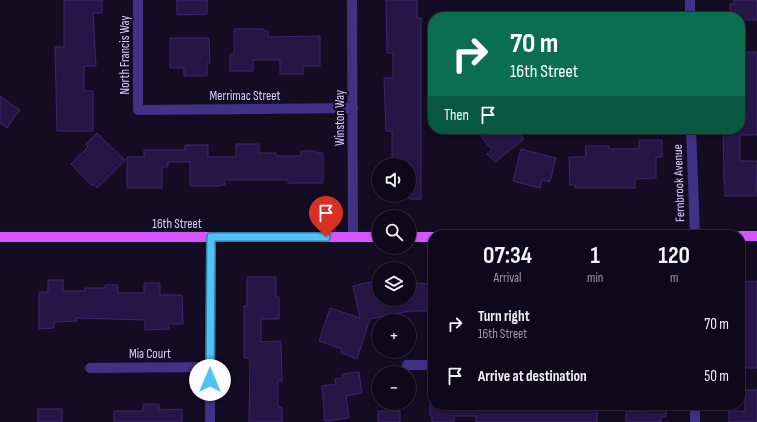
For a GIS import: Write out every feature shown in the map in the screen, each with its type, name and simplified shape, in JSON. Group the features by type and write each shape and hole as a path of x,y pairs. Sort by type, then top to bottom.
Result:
{"main road":[{"path":"745,236 757,236"},
{"name":"16th Street","path":"0,237 372,237"},
{"path":"416,237 428,237"}],"street":[{"name":"North Francis Way","path":"138,0 138,110"},
{"name":"Winston Way","path":"352,0 353,237"},
{"path":"690,0 690,12"},
{"name":"Merrimac Street","path":"138,110 353,108"},
{"name":"Fernbrook Avenue","path":"690,134 695,230"},
{"path":"210,422 211,237"},
{"path":"407,365 428,365"},
{"name":"Mia Court","path":"90,368 210,367"},
{"path":"695,410 695,422"}],"building":[{"path":"64,0 102,0 102,13 93,13 96,66 84,66 84,91 93,91 93,131 57,131 55,47 64,47"},
{"path":"177,0 207,0 207,14 177,15"},
{"path":"386,0 417,0 417,18 421,18 421,199 416,199 416,158 392,158 392,131 386,131 384,78 393,78 393,53 387,53"},
{"path":"734,0 757,0 757,20 745,20 745,12 730,12 730,4 734,4"},
{"path":"234,29 264,29 264,31 268,31 268,37 320,36 320,66 303,66 303,74 280,74 280,60 253,60 253,71 230,71 230,54 234,54"},
{"path":"170,38 209,38 210,63 207,63 207,76 184,76 184,68 170,68"},
{"path":"745,52 757,52 757,135 740,135 740,161 757,161 756,196 725,196 723,134 745,134"},
{"path":"0,96 20,110 7,128 0,123"},
{"path":"97,133 125,160 97,188 93,184 92,186 71,164 88,147 86,144"},
{"path":"479,134 520,134 524,139 495,162 487,154 492,150"},
{"path":"639,140 662,140 662,157 656,157 656,178 635,179 635,188 575,188 575,185 570,185 569,157 586,157 585,146 609,146 609,149 639,149"},
{"path":"236,144 259,144 259,153 276,153 276,156 301,156 301,151 316,151 316,153 323,153 323,183 288,183 288,180 225,180 225,185 220,186 190,186 190,162 168,162 168,167 162,167 162,188 127,188 127,157 144,157 144,150 185,150 185,145 208,145 208,157 236,157"},
{"path":"521,149 556,158 550,182 542,180 540,188 513,181"},
{"path":"247,277 276,277 276,297 279,297 279,319 261,319 261,342 281,341 282,381 278,381 278,407 282,407 282,422 249,422 250,358 244,358 244,306 247,306"},
{"path":"48,280 63,280 63,291 85,291 85,288 105,288 105,285 118,285 118,293 144,293 144,283 160,283 160,295 182,295 183,324 169,324 169,329 145,330 145,320 77,318 77,321 54,322 54,328 39,329 39,292 48,292"},
{"path":"757,281 757,368 745,368 745,282"},
{"path":"372,282 372,306 416,306 416,283 428,284 428,311 410,311 395,314 372,314 372,319 370,319 357,359 341,353 342,349 319,341 330,308 360,318 353,286"},
{"path":"359,372 362,393 346,396 349,418 325,421 322,386 336,384 335,379 343,378 342,374"},
{"path":"745,390 757,390 757,422 729,422 729,411 745,411"},
{"path":"143,404 159,404 159,410 182,409 182,422 114,422 114,411 143,411"},
{"path":"38,409 62,409 62,422 38,422"},
{"path":"430,410 597,410 597,422 476,422 476,416 454,416 454,422 432,422 432,416 430,416"},
{"path":"666,410 666,417 661,417 661,422 626,422 626,411"},
{"path":"378,411 400,411 400,422 378,422"}],"route":[{"path":"210,380 211,237 326,237"}]}
